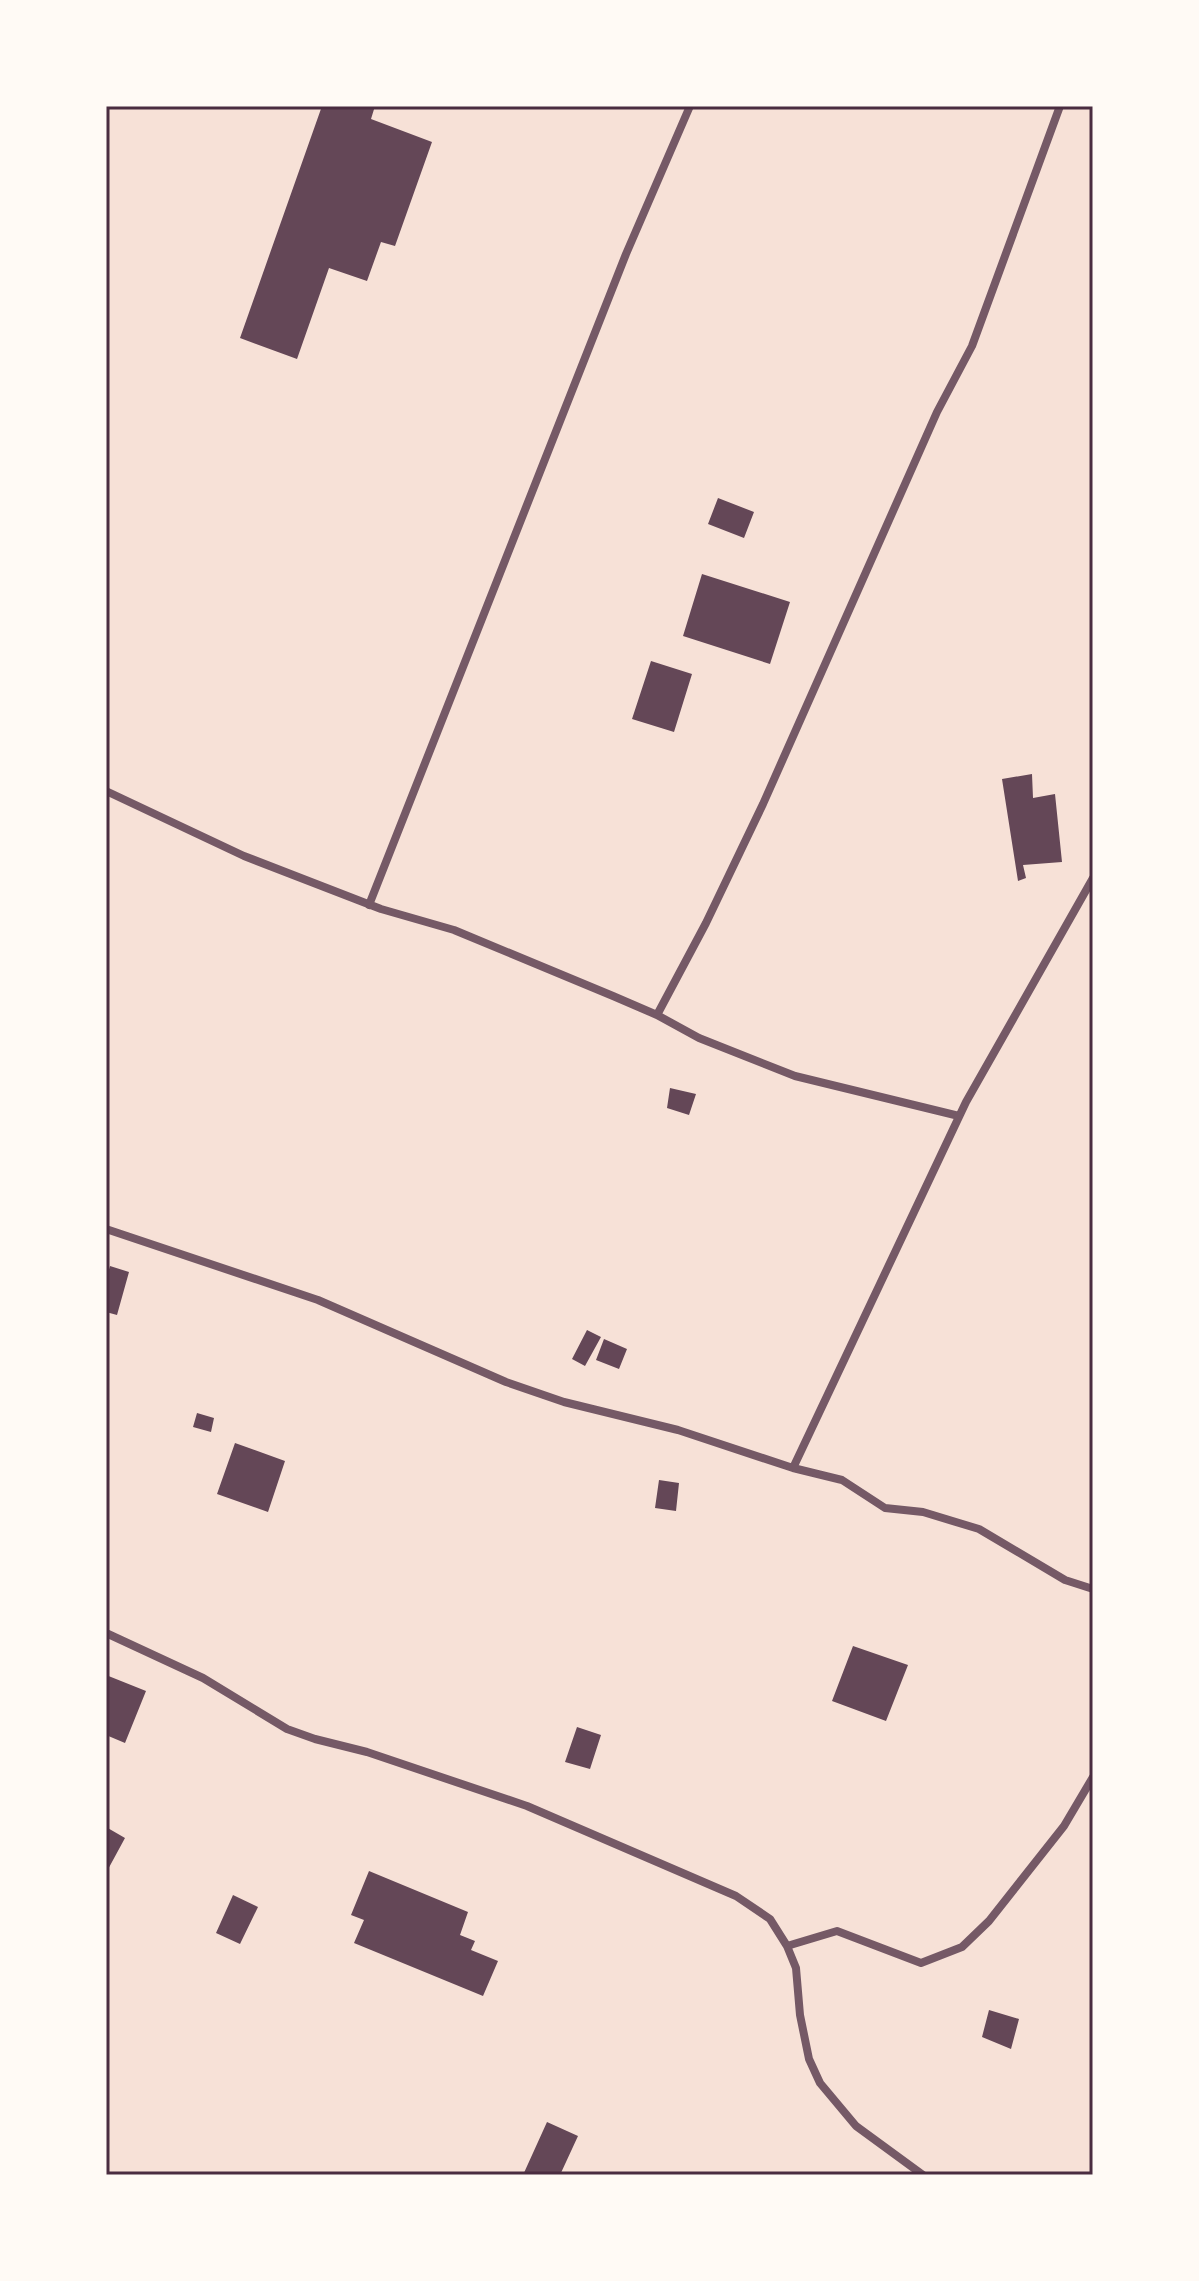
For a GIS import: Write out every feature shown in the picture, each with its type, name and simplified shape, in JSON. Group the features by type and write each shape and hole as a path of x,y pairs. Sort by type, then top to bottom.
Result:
{"street":[{"path":"369,905 626,254 690,106"},
{"path":"657,1015 706,923 763,804 937,412 972,346 1060,106"},
{"path":"106,791 244,856 369,905 454,930 657,1015 699,1038 795,1076 959,1116"},
{"path":"793,1468 959,1116 1093,878"},
{"path":"106,1229 318,1300 506,1382 564,1402 678,1430 793,1468 842,1480 885,1508 923,1512 979,1529 1065,1580 1093,1589"},
{"path":"106,1633 203,1678 287,1729 367,1752 527,1806 736,1896 770,1919 787,1946 796,1968 800,2015 809,2059 820,2083 856,2126 923,2175"},
{"path":"787,1946 837,1931 921,1963 962,1947 989,1921 1064,1826 1093,1777"}],"building":[{"path":"322,106 375,106 371,119 432,142 395,246 381,242 367,281 329,268 297,359 240,338"},
{"path":"718,498 754,512 744,538 708,524"},
{"path":"702,574 790,602 770,664 683,636"},
{"path":"651,661 692,674 674,732 632,719"},
{"path":"1032,774 1033,798 1055,794 1062,862 1023,865 1026,878 1018,881 1002,779"},
{"path":"670,1088 696,1094 689,1115 667,1108"},
{"path":"110,1266 129,1272 117,1315 106,1312 106,1280"},
{"path":"587,1330 601,1337 585,1366 572,1359"},
{"path":"604,1339 627,1349 619,1369 596,1360"},
{"path":"197,1413 214,1418 211,1432 193,1427"},
{"path":"235,1443 285,1461 268,1512 217,1494"},
{"path":"659,1480 679,1483 676,1511 655,1508"},
{"path":"853,1646 908,1665 886,1721 832,1701"},
{"path":"106,1675 146,1691 125,1743 106,1735"},
{"path":"577,1727 601,1735 590,1769 565,1762"},
{"path":"106,1827 125,1838 106,1873"},
{"path":"369,1871 468,1912 460,1935 475,1941 471,1950 498,1961 483,1996 354,1943 364,1920 351,1915"},
{"path":"233,1895 258,1907 240,1944 216,1933"},
{"path":"989,2010 1019,2019 1011,2049 982,2037"},
{"path":"547,2122 578,2136 560,2175 523,2175"}]}
